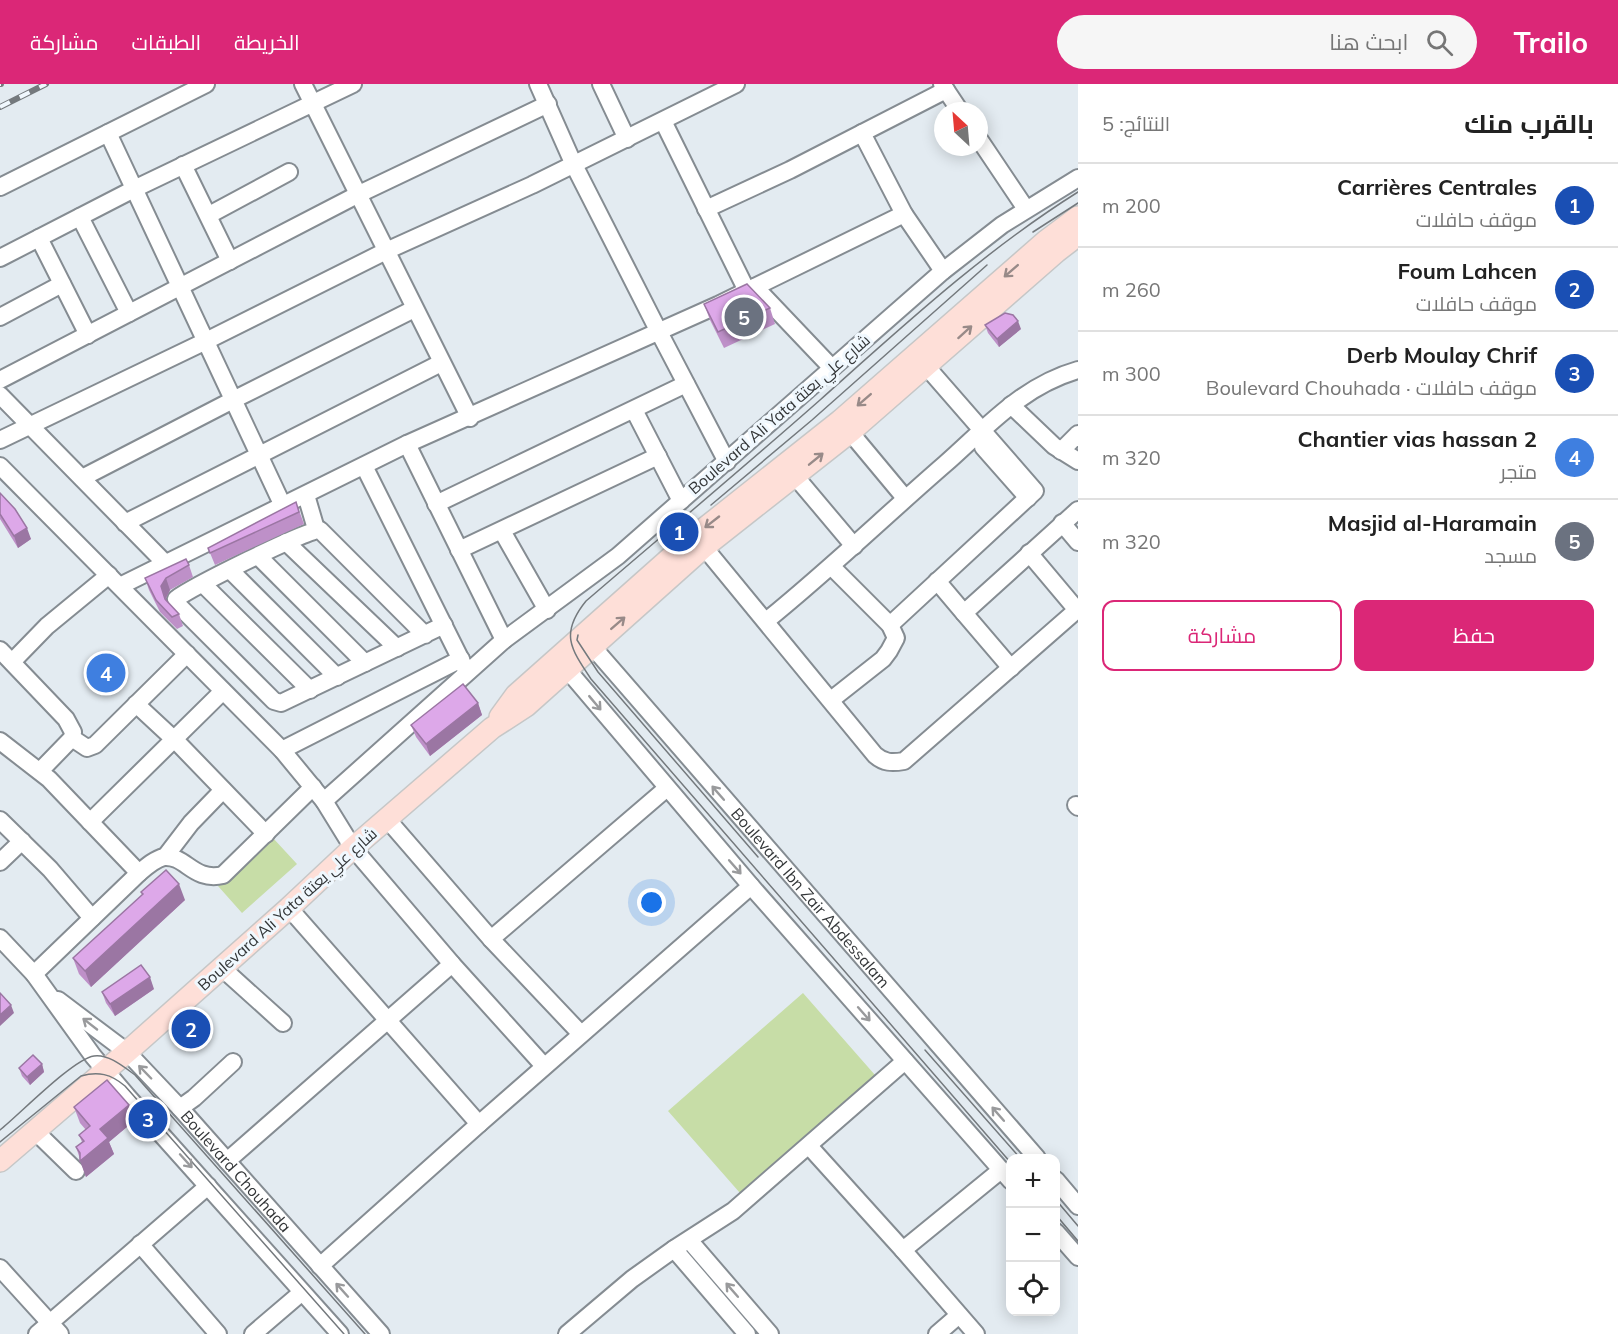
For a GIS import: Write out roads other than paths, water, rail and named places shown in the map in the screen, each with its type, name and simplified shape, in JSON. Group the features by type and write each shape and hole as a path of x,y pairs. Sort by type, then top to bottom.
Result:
{"main road":[{"name":"Boulevard Ali Yata شارع علي يعتة","path":"587,641 850,432 1056,252 1077,225"},
{"name":"Boulevard Ali Yata شارع علي يعتة","path":"0,1161 127,1052 354,848 492,728 526,706 562,664 695,536 840,421 1046,241 1077,225"}],"street":[{"path":"0,187 206,84"},
{"path":"303,84 470,418"},
{"path":"0,258 183,165 354,84"},
{"path":"538,84 574,165 658,333 727,462"},
{"path":"601,84 627,139"},
{"path":"0,440 386,251 445,226 574,165 736,84"},
{"path":"706,209 862,133 944,87 954,102"},
{"path":"0,380 357,195 548,104"},
{"path":"663,121 706,209 751,289 832,368"},
{"path":"108,133 283,506"},
{"path":"862,133 904,214 943,271"},
{"path":"988,152 1026,209"},
{"path":"183,165 230,261"},
{"path":"209,215 289,172"},
{"name":"Boulevard Ali Yata شارع علي يعتة","path":"324,801 464,666 547,610 618,556 943,271 990,233 1078,178"},
{"path":"40,771 72,738 73,732 66,719 6,656 114,580 166,564 407,444 658,333 904,214"},
{"path":"80,217 129,314"},
{"path":"39,238 88,334"},
{"path":"0,317 62,284"},
{"path":"82,478 414,309"},
{"path":"125,523 441,363"},
{"path":"890,625 1028,498 978,434 922,370"},
{"path":"765,621 831,567 1011,405 1041,384 1078,370"},
{"path":"436,504 686,384"},
{"path":"0,395 166,564"},
{"path":"1011,405 1061,451 1078,461"},
{"path":"634,410 681,501"},
{"path":"850,432 905,498"},
{"path":"1061,451 1078,434"},
{"path":"407,444 504,640"},
{"path":"459,550 658,456"},
{"path":"0,466 282,750 324,801 354,848 452,964 544,1066"},
{"path":"282,750 464,666 364,466"},
{"path":"795,476 854,546"},
{"path":"306,495 316,529"},
{"path":"964,613 1078,510"},
{"path":"1062,524 1078,542"},
{"path":"425,635 323,532 316,529 176,599 178,606 274,701 284,703 444,626"},
{"path":"502,531 547,610"},
{"path":"286,542 397,648"},
{"path":"704,548 874,754 881,760 893,763 904,761 1078,610 1029,553"},
{"path":"258,556 365,663"},
{"path":"831,567 890,625 896,638 883,659 831,700"},
{"path":"230,570 337,677"},
{"path":"937,581 1011,668"},
{"path":"203,584 310,690"},
{"name":"Boulevard Ibn Zair Abdessalam","path":"587,641 1033,1154"},
{"path":"72,738 83,746 92,747 103,739 187,654"},
{"path":"562,664 666,788 1006,1175 903,1250"},
{"path":"90,822 223,691"},
{"path":"136,704 174,739 266,834"},
{"path":"0,741 40,771 139,873"},
{"path":"165,857 184,864 205,877 213,878 223,875 313,788"},
{"path":"491,939 666,788"},
{"path":"34,974 139,873 156,860 165,857 191,823 223,790"},
{"path":"387,819 491,939 581,1034"},
{"path":"0,820 92,918"},
{"path":"0,862 22,841"},
{"path":"320,1266 544,1066 752,886"},
{"path":"289,908 479,1124"},
{"name":"Boulevard Chouhada","path":"0,938 34,974 65,1019 106,1070 301,1293 340,1334"},
{"path":"227,1161 452,964"},
{"path":"222,968 283,1023"},
{"name":"Boulevard Chouhada","path":"52,997 127,1052 180,1108 381,1334"},
{"path":"567,1334 632,1279 733,1211 905,1061"},
{"path":"180,1108 233,1062"},
{"path":"35,1131 76,1171"},
{"path":"809,1146 976,1334"},
{"path":"1060,1185 1078,1206"},
{"path":"37,1334 55,1328 140,1244 208,1186"},
{"path":"1060,1237 1078,1257"},
{"path":"689,1240 770,1334"},
{"path":"140,1244 218,1334"},
{"path":"674,1249 747,1334"},
{"path":"0,1268 55,1328"},
{"path":"253,1334 301,1293"},
{"path":"937,1334 959,1315"}],"tram line":[{"path":"1006,1157 591,679 573,649 571,632 573,622 586,601 762,451 913,317 977,264 1078,192"},
{"path":"1033,232 1078,203"},
{"path":"711,505 812,420 987,265"},
{"path":"578,635 577,640 598,672 758,857"},
{"path":"925,1050 1016,1154"},
{"path":"0,1130 60,1077 85,1059 100,1056 116,1062 135,1075 365,1334"},
{"path":"0,1142 81,1076 99,1074 115,1079 125,1086 344,1334"},
{"path":"1060,1205 1078,1226"},
{"path":"1060,1220 1078,1241"}],"railway":[{"path":"0,107 46,84"}],"place":[{"name":"Masjid al-Haramain","path":"744,317"},
{"name":"Carrières Centrales","path":"679,532"},
{"name":"Chantier vias hassan 2","path":"106,673"},
{"name":"Foum Lahcen","path":"191,1029"},
{"name":"Derb Moulay Chrif","path":"148,1119"}]}
